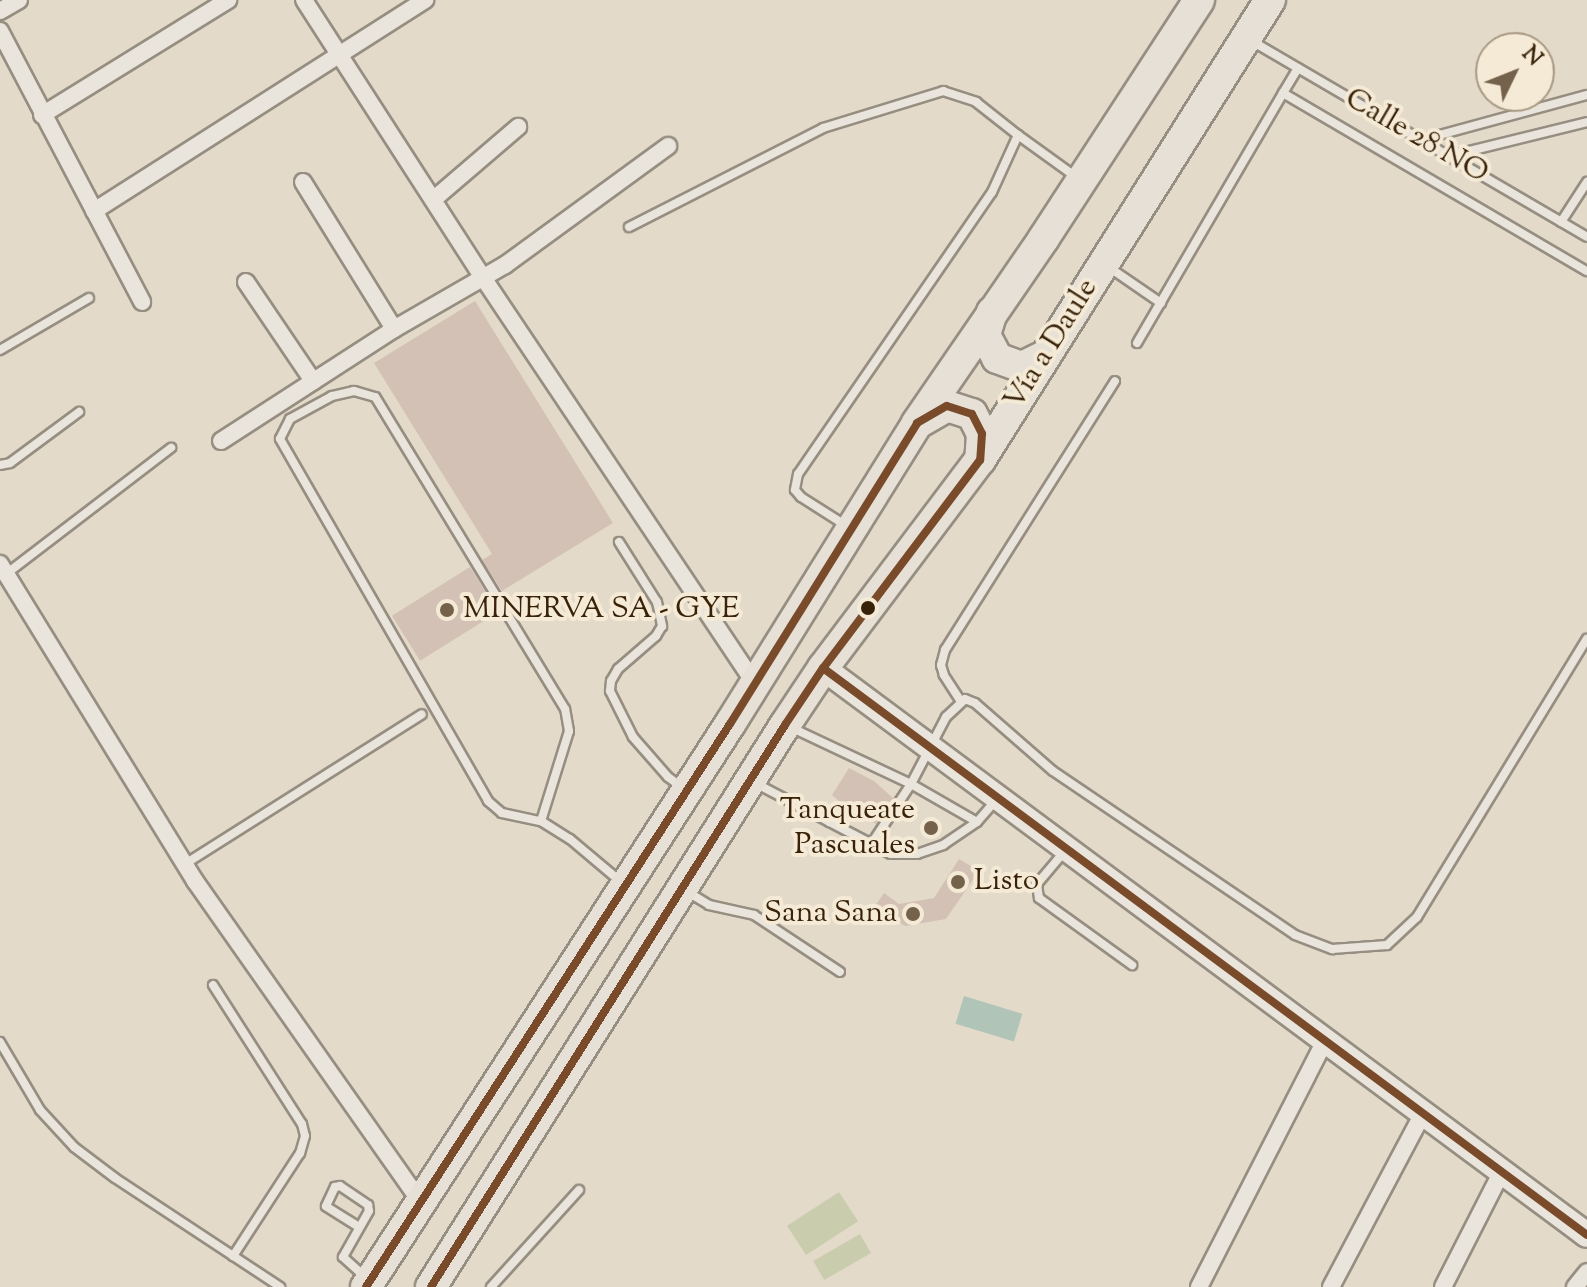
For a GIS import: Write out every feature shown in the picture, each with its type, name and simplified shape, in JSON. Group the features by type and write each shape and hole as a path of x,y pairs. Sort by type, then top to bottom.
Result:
{"highway":[{"path":"368,1284 687,791 917,423 1199,0"},
{"name":"Vía a Daule","path":"441,1282 785,725 823,668 980,460 1270,0"},
{"path":"992,310 985,335 997,358 1022,367 1045,356"},
{"path":"917,423 947,406 972,414 982,434 980,460"}],"street":[{"path":"0,11 19,0"},
{"path":"42,115 228,0"},
{"path":"304,0 482,276 755,684"},
{"path":"94,211 425,0"},
{"path":"0,31 142,302"},
{"path":"434,199 518,127"},
{"path":"221,441 394,329 505,265 668,146"},
{"path":"303,182 394,329"},
{"path":"246,282 313,381"},
{"path":"3,569 185,864 420,1201"},
{"path":"823,668 1587,1235"},
{"path":"1199,1287 1325,1041"},
{"path":"1333,1286 1423,1113"},
{"path":"1443,1287 1502,1171"},
{"path":"1575,1287 1587,1272"}],"lane":[{"name":"Calle 28 NO","path":"1245,37 1587,237"},
{"path":"1137,343 1298,68"},
{"path":"629,227 823,128 943,91 976,102 1081,181"},
{"path":"1283,93 1587,271"},
{"path":"1421,140 1587,95"},
{"path":"1448,156 1587,122"},
{"path":"851,530 801,497 795,481 992,192 1018,135"},
{"path":"1561,222 1587,182"},
{"path":"1103,263 1161,303"},
{"path":"0,350 89,298"},
{"path":"1115,381 945,650 941,665 944,675 960,700 975,703 1053,771 1295,935 1332,949 1369,949 1387,945 1417,917 1587,639"},
{"path":"541,821 569,731 565,709 375,397 354,391 332,396 290,419 280,439 488,801 502,813 541,821 570,839 625,886"},
{"path":"0,465 10,463 79,412"},
{"path":"3,569 171,448"},
{"path":"619,542 657,602 662,626 656,636 618,669 611,681 610,691 633,737 668,777 687,791"},
{"path":"870,846 911,784 946,717 960,700"},
{"path":"185,864 422,714"},
{"path":"785,725 911,784 977,822"},
{"path":"866,777 872,766"},
{"path":"751,781 870,846 891,854 917,854 943,845 977,822 998,798"},
{"path":"829,822 847,807"},
{"path":"1067,849 1037,884 1039,898 1132,965"},
{"path":"682,888 709,905 754,915 840,972"},
{"path":"213,985 302,1124 305,1136 300,1153 233,1256"},
{"path":"0,1042 40,1110 74,1147 115,1178 280,1287"},
{"path":"359,1227 326,1206 335,1187 340,1186 368,1205 369,1211 343,1257 368,1284"},
{"path":"491,1287 579,1190"}],"shaded area":[{"path":"964,996 1022,1014 1014,1042 956,1024"},
{"path":"839,1192 858,1221 806,1255 787,1226"},
{"path":"860,1234 871,1253 824,1280 813,1261"}],"building":[{"path":"475,301 613,523 502,591 482,560 492,554 374,363"},
{"name":"MINERVA SA - GYE","path":"470,567 498,612 420,661 392,616"},
{"path":"849,768 874,781 893,798 876,824 852,812 850,801 841,803 832,795"},
{"name":"Listo","path":"959,859 979,871 946,919 905,926 875,906 884,893 899,904 934,898"}],"transit line":[{"path":"366,1287 730,724 917,423 947,406 972,414 982,434 980,460 823,668 785,725 431,1287"},
{"path":"823,668 1587,1235"}],"place":[{"name":"MINERVA SA - GYE","path":"447,610"},
{"name":"Tanqueate Pascuales","path":"931,828"},
{"name":"Listo","path":"958,882"},
{"name":"Sana Sana","path":"913,914"}]}
